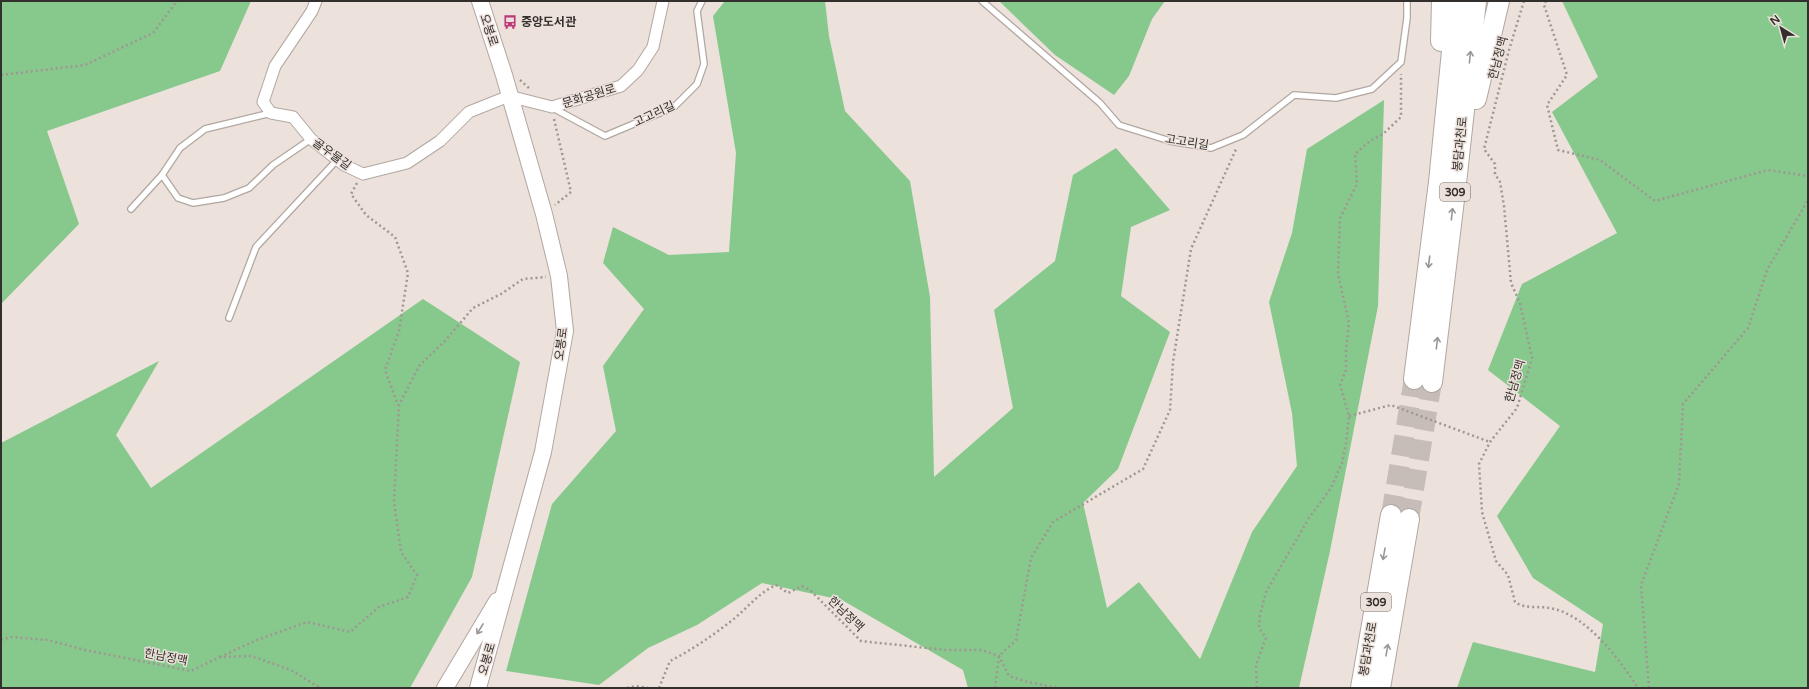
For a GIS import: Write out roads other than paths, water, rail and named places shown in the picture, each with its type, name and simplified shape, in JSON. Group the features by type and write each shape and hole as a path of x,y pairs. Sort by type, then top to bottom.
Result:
{"highway":[{"path":"1442,1 1448,182"},
{"name":"봉담과천로","path":"1448,182 1457,1"},
{"name":"봉담과천로","path":"1423,380 1448,182 1476,1"},
{"path":"1448,182 1499,1"},
{"name":"봉담과천로","path":"1361,688 1400,517 1380,688"}],"street":[{"path":"271,113 263,102 275,66 312,11 316,1"},
{"name":"오봉로","path":"478,688 543,452 565,331 559,276 544,214 504,75 480,1"},
{"name":"문화공원로","path":"509,96 552,107 621,86 638,70 653,47 663,1"},
{"name":"골우물길","path":"271,113 293,117 310,138 344,165 362,174 407,163 440,141 470,112 509,96"},
{"path":"445,688 507,584"}],"lane":[{"name":"고고리길","path":"552,107 605,136 674,107 697,84 704,64 697,11 702,1"},
{"name":"고고리길","path":"982,1 1100,103 1119,124 1170,141 1211,148 1242,134 1294,95 1336,98 1372,89 1401,62 1407,18 1407,1"},
{"path":"131,209 162,175 180,148 205,129 271,113"},
{"path":"162,175 178,198 193,203 224,198 249,188 273,165 310,138"},
{"path":"229,318 256,247 337,160"}],"tunnel":[{"path":"1391,515 1414,379"},
{"path":"1409,519 1432,382"}],"place":[{"name":"중앙도서관","path":"510,22"}]}
